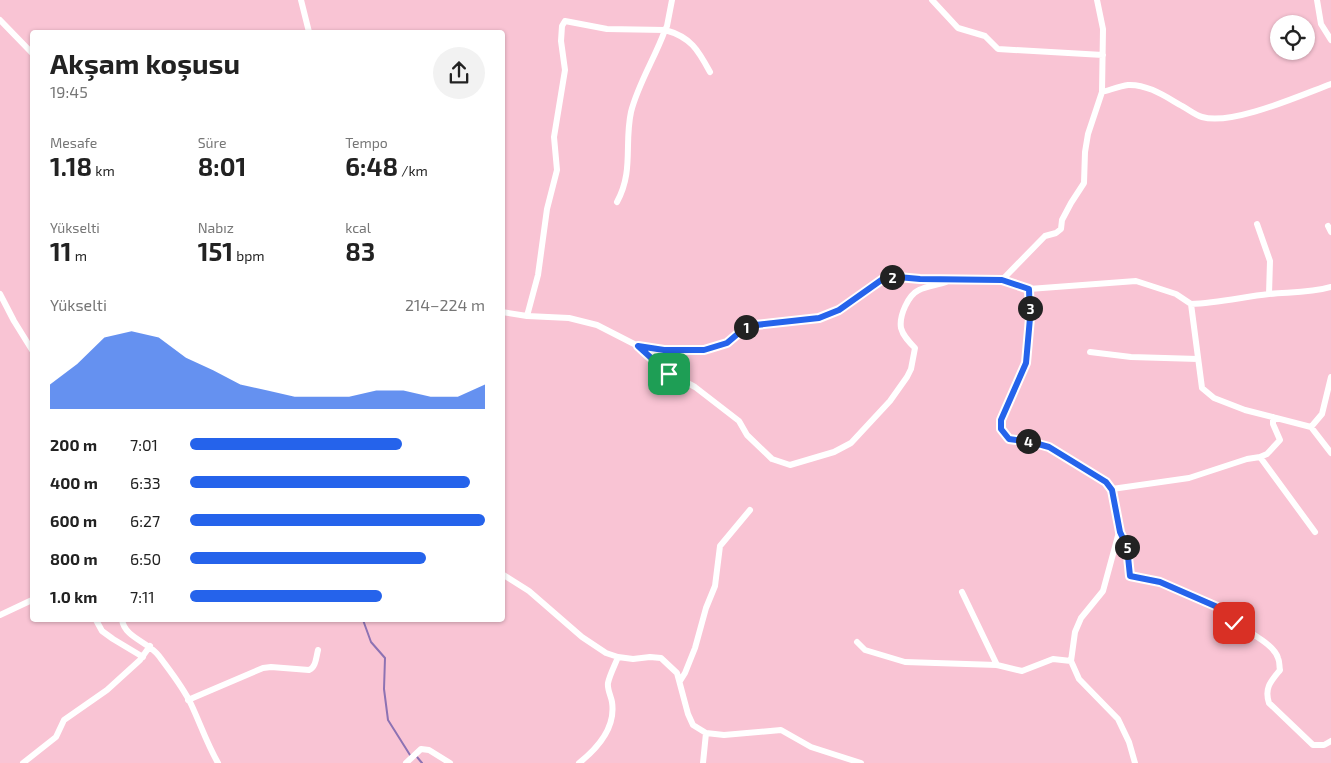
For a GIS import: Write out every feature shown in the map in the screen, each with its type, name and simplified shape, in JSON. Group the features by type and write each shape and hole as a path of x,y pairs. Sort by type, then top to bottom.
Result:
{"street":[{"path":"301,0 308,30"},
{"path":"617,202 624,190 627,177 629,128 633,104 667,26 672,0"},
{"path":"932,0 958,28 985,36 998,49 1102,55"},
{"path":"1002,280 1045,236 1056,233 1061,229 1062,220 1084,183 1085,152 1088,134 1102,92 1103,29 1097,0"},
{"path":"1317,0 1321,24 1331,40"},
{"path":"0,20 30,51"},
{"path":"527,316 538,275 547,209 556,170 554,138 564,70 561,41 562,26 565,22 607,29 665,30 675,33 692,44 700,52 710,72"},
{"path":"1102,92 1128,85 1148,88 1202,117 1218,118 1262,110 1331,84"},
{"path":"1258,224 1270,261 1269,294"},
{"path":"638,346 664,350 704,350 727,343 747,326 819,318 839,310 887,276 920,279 1002,280 1029,289 1136,281 1176,294 1191,304 1214,303 1269,294 1317,291 1331,287"},
{"path":"505,312 527,316 569,318 588,322 638,346 663,370 695,387 739,420 747,435 772,459 790,465 834,452 851,444 890,401 907,377 915,348 903,334 900,320 908,301 918,290 953,279"},
{"path":"1029,289 1030,318 1026,363 1001,420 1001,429 1009,439 1049,447 1106,482 1112,490 1120,532 1127,547 1130,576 1160,582 1222,609 1226,616 1234,623 1272,647 1278,657 1280,670 1268,684 1266,694 1269,703 1313,745 1324,745 1331,741"},
{"path":"0,294 14,322 30,347"},
{"path":"1191,304 1202,388 1214,398 1245,410 1311,427 1331,453"},
{"path":"1090,352 1198,359"},
{"path":"1311,427 1322,414 1331,377"},
{"path":"1112,490 1189,478 1247,459 1260,457 1266,454 1280,440 1273,424 1273,417"},
{"path":"1260,457 1315,532"},
{"path":"680,681 695,648 706,608 715,586 720,546 750,510"},
{"path":"1120,532 1103,592 1081,618 1075,632 1071,660 1079,679 1118,719 1135,763"},
{"path":"505,576 536,596 592,645 618,657 633,659 661,658 677,673 690,720 693,725 706,733 724,735 781,730 811,747 861,763"},
{"path":"962,592 998,665"},
{"path":"0,615 30,601"},
{"path":"97,622 102,631 143,656"},
{"path":"123,622 126,630 150,646 158,655 188,700 218,763"},
{"path":"857,642 865,650 905,662 998,665 1022,671 1053,660 1071,660"},
{"path":"23,763 56,737 58,729 64,720 107,690 143,656 150,646"},
{"path":"188,700 263,668 311,670 316,662 318,650"},
{"path":"579,763 599,746 608,728 613,712 608,684 618,657"},
{"path":"703,763 706,733"},
{"path":"406,763 420,749 429,750 450,763"}],"waterway":[{"path":"364,622 371,642 385,658 384,689 388,720 410,755"},
{"path":"417,757 422,763"}],"route":[{"path":"669,374 638,346 664,350 704,350 727,343 747,326 819,318 839,310 887,276 920,279 1002,280 1029,289 1030,318 1026,363 1001,420 1001,429 1009,439 1049,447 1106,482 1112,490 1116,503 1120,532 1127,547 1130,576 1160,582 1222,609 1226,616 1234,623"}]}
